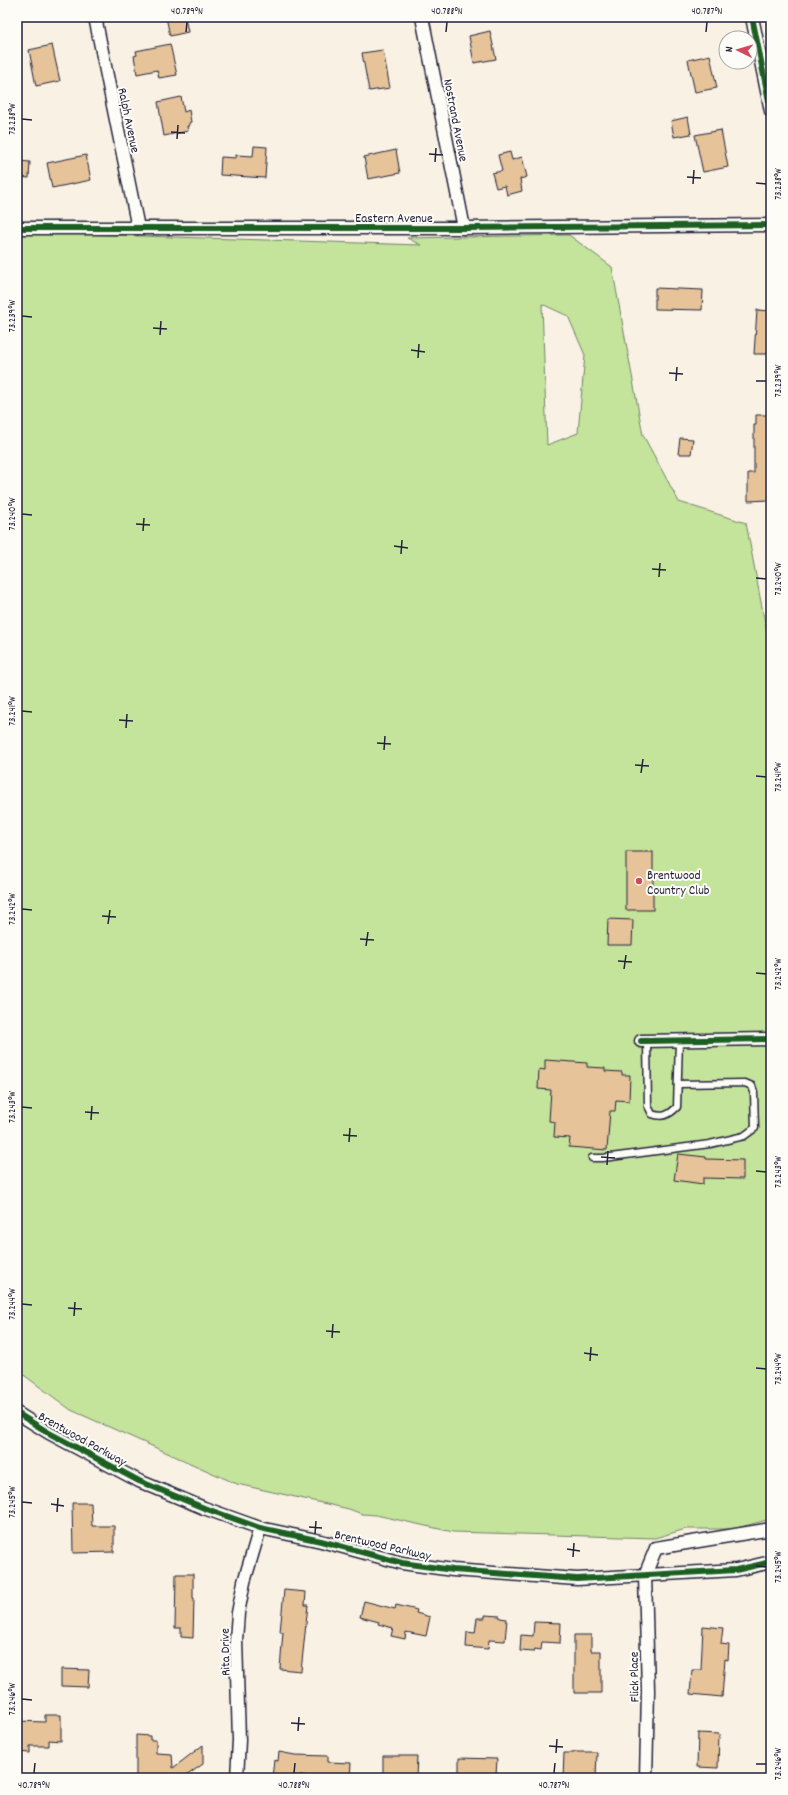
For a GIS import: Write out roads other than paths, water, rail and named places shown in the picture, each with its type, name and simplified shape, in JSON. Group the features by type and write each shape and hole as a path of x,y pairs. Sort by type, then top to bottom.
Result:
{"street":[{"name":"Ralph Avenue","path":"95,17 138,228"},
{"name":"Nostrand Avenue","path":"422,17 464,228"},
{"path":"752,17 771,111"},
{"name":"Eastern Avenue","path":"17,228 464,228 771,225"},
{"path":"644,1041 771,1039"},
{"name":"Brentwood Parkway","path":"17,1413 56,1437 139,1481 204,1508 260,1528 320,1541 402,1563 453,1570 577,1579 736,1570 771,1562"},
{"name":"Rita Drive","path":"237,1778 240,1740 236,1640 238,1613 244,1582 260,1528"},
{"path":"645,1575 656,1548 771,1529"},
{"name":"Flick Place","path":"645,1575 648,1691 646,1778"}],"lane":[{"path":"644,1041 648,1106 652,1114 660,1117 670,1114 677,1107 679,1041"},
{"path":"592,1158 603,1158 710,1144 744,1136 755,1128 754,1092 752,1086 745,1083 678,1084"}],"place":[{"name":"Brentwood Country Club","path":"639,881"}]}
